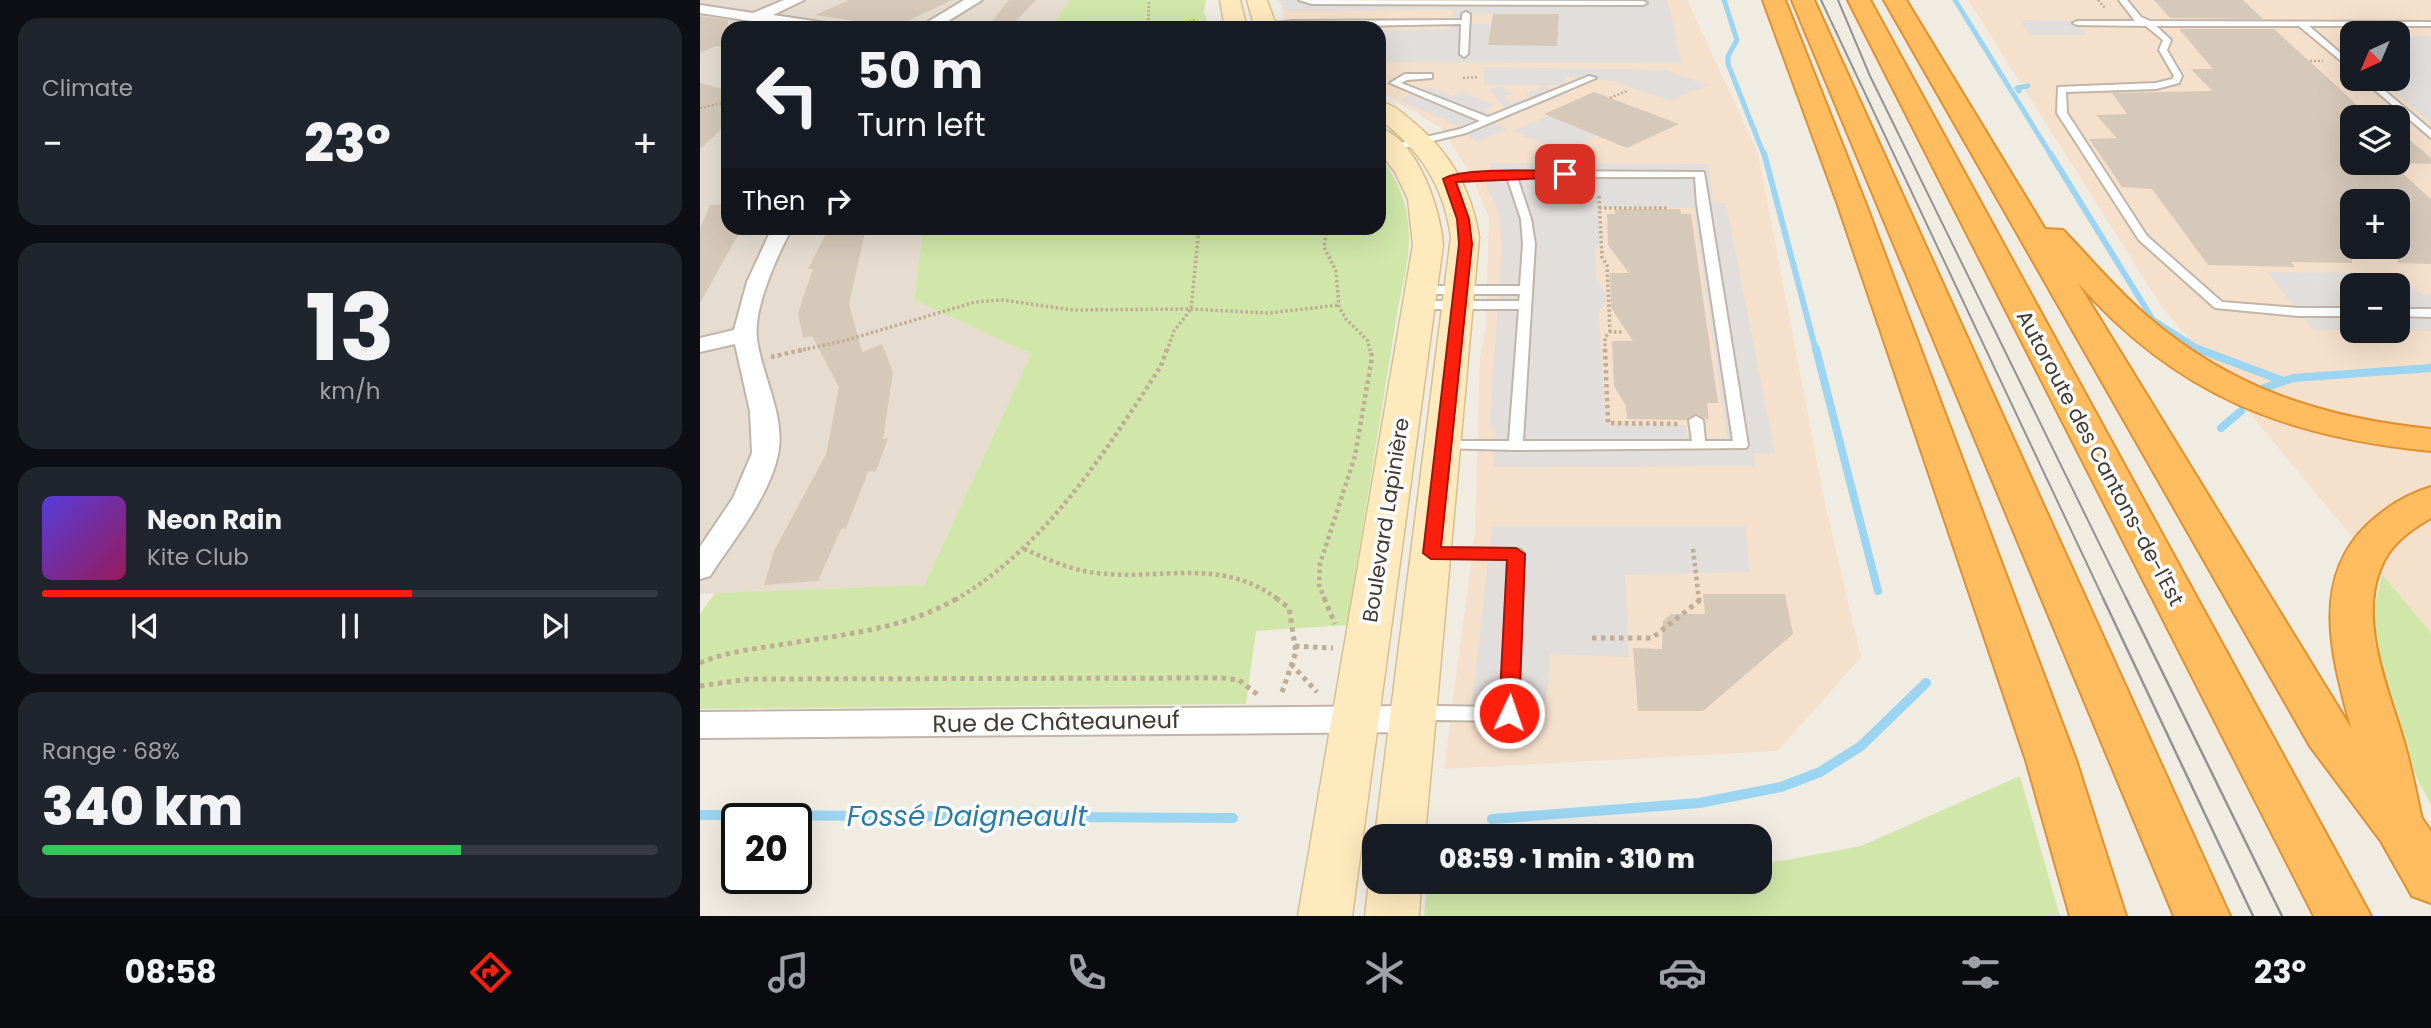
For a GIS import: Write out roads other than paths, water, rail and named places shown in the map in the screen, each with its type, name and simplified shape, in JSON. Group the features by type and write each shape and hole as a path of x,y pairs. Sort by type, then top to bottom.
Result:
{"highway":[{"path":"1774,0 1851,202 2051,760 2098,916"},
{"path":"1804,0 2202,916"},
{"name":"Autoroute des Cantons-de-l'Est","path":"1859,0 2343,916"},
{"path":"1895,0 2327,733 2399,826 2431,880"},
{"path":"2007,192 2136,324 2199,373 2255,401 2315,421 2387,436 2431,440"},
{"path":"2399,826 2377,734 2354,656 2349,616 2355,580 2369,552 2391,526 2431,500"},
{"path":"2051,760 2120,916"}],"main road":[{"path":"1230,0 1234,21"},
{"path":"1257,0 1258,21"},
{"name":"Boulevard Lapinière","path":"1386,114 1421,141 1449,179 1461,209 1464,227 1460,298 1401,824"},
{"name":"Boulevard Lapinière","path":"1325,916 1333,700 1421,298 1428,237 1426,215 1410,173 1386,143"},
{"path":"1392,916 1394,894"}],"street":[{"path":"756,17 797,0"},
{"path":"938,21 975,0"},
{"path":"700,9 782,21"},
{"path":"700,569 754,483 765,452 762,406 744,335 756,288 779,235"},
{"path":"700,345 744,335"},
{"name":"Rue de Châteauneuf","path":"700,725 1333,700 1412,719"}],"lane":[{"path":"1303,0 1643,3"},
{"path":"2123,0 2138,19 2153,26 2167,40 2163,50 2178,76 2176,81 2156,86 2061,89 2062,113 2143,238 2219,305 2340,313"},
{"path":"1464,54 1466,2"},
{"path":"1386,24 1466,22"},
{"path":"2300,23 2340,57"},
{"path":"2079,26 2431,24"},
{"path":"2153,26 2431,32"},
{"path":"1429,76 1405,77 1394,83 1400,88 1489,121"},
{"path":"1386,142 1421,141 1457,133 1592,78"},
{"path":"2380,91 2431,135"},
{"path":"1511,174 1526,219 1529,244 1516,446"},
{"path":"1443,445 1741,445 1702,204 1700,174 1511,174 1449,179"},
{"path":"1460,298 1527,290"},
{"path":"1421,298 1460,298 1526,305"},
{"path":"2410,313 2431,313"},
{"path":"1690,422 1699,445"},
{"path":"1412,719 1437,713 1509,713 1516,554 1431,553"}],"waterway":[{"path":"1724,0 1737,40 1728,56 1728,64 1764,155"},
{"path":"1955,0 2051,155"},
{"name":"Fossé Daigneault","path":"2019,91 2017,88 2028,86"},
{"path":"1764,153 1816,351"},
{"path":"2050,153 2153,320 2200,350"},
{"path":"1816,349 1878,591"},
{"path":"2200,350 2281,380"},
{"name":"Fossé Daigneault","path":"2264,388 2293,378 2431,368"},
{"name":"Fossé Daigneault","path":"2221,428 2241,411"},
{"name":"Fossé Daigneault","path":"1492,819 1699,803 1781,787 1820,772 1861,746 1926,683"},
{"name":"Fossé Daigneault","path":"700,815 1233,818"}],"tram line":[{"path":"1821,0 2104,600"},
{"path":"1838,0 1870,76 2127,600"},
{"path":"2103,598 2253,916"},
{"path":"2126,598 2282,916"}]}
